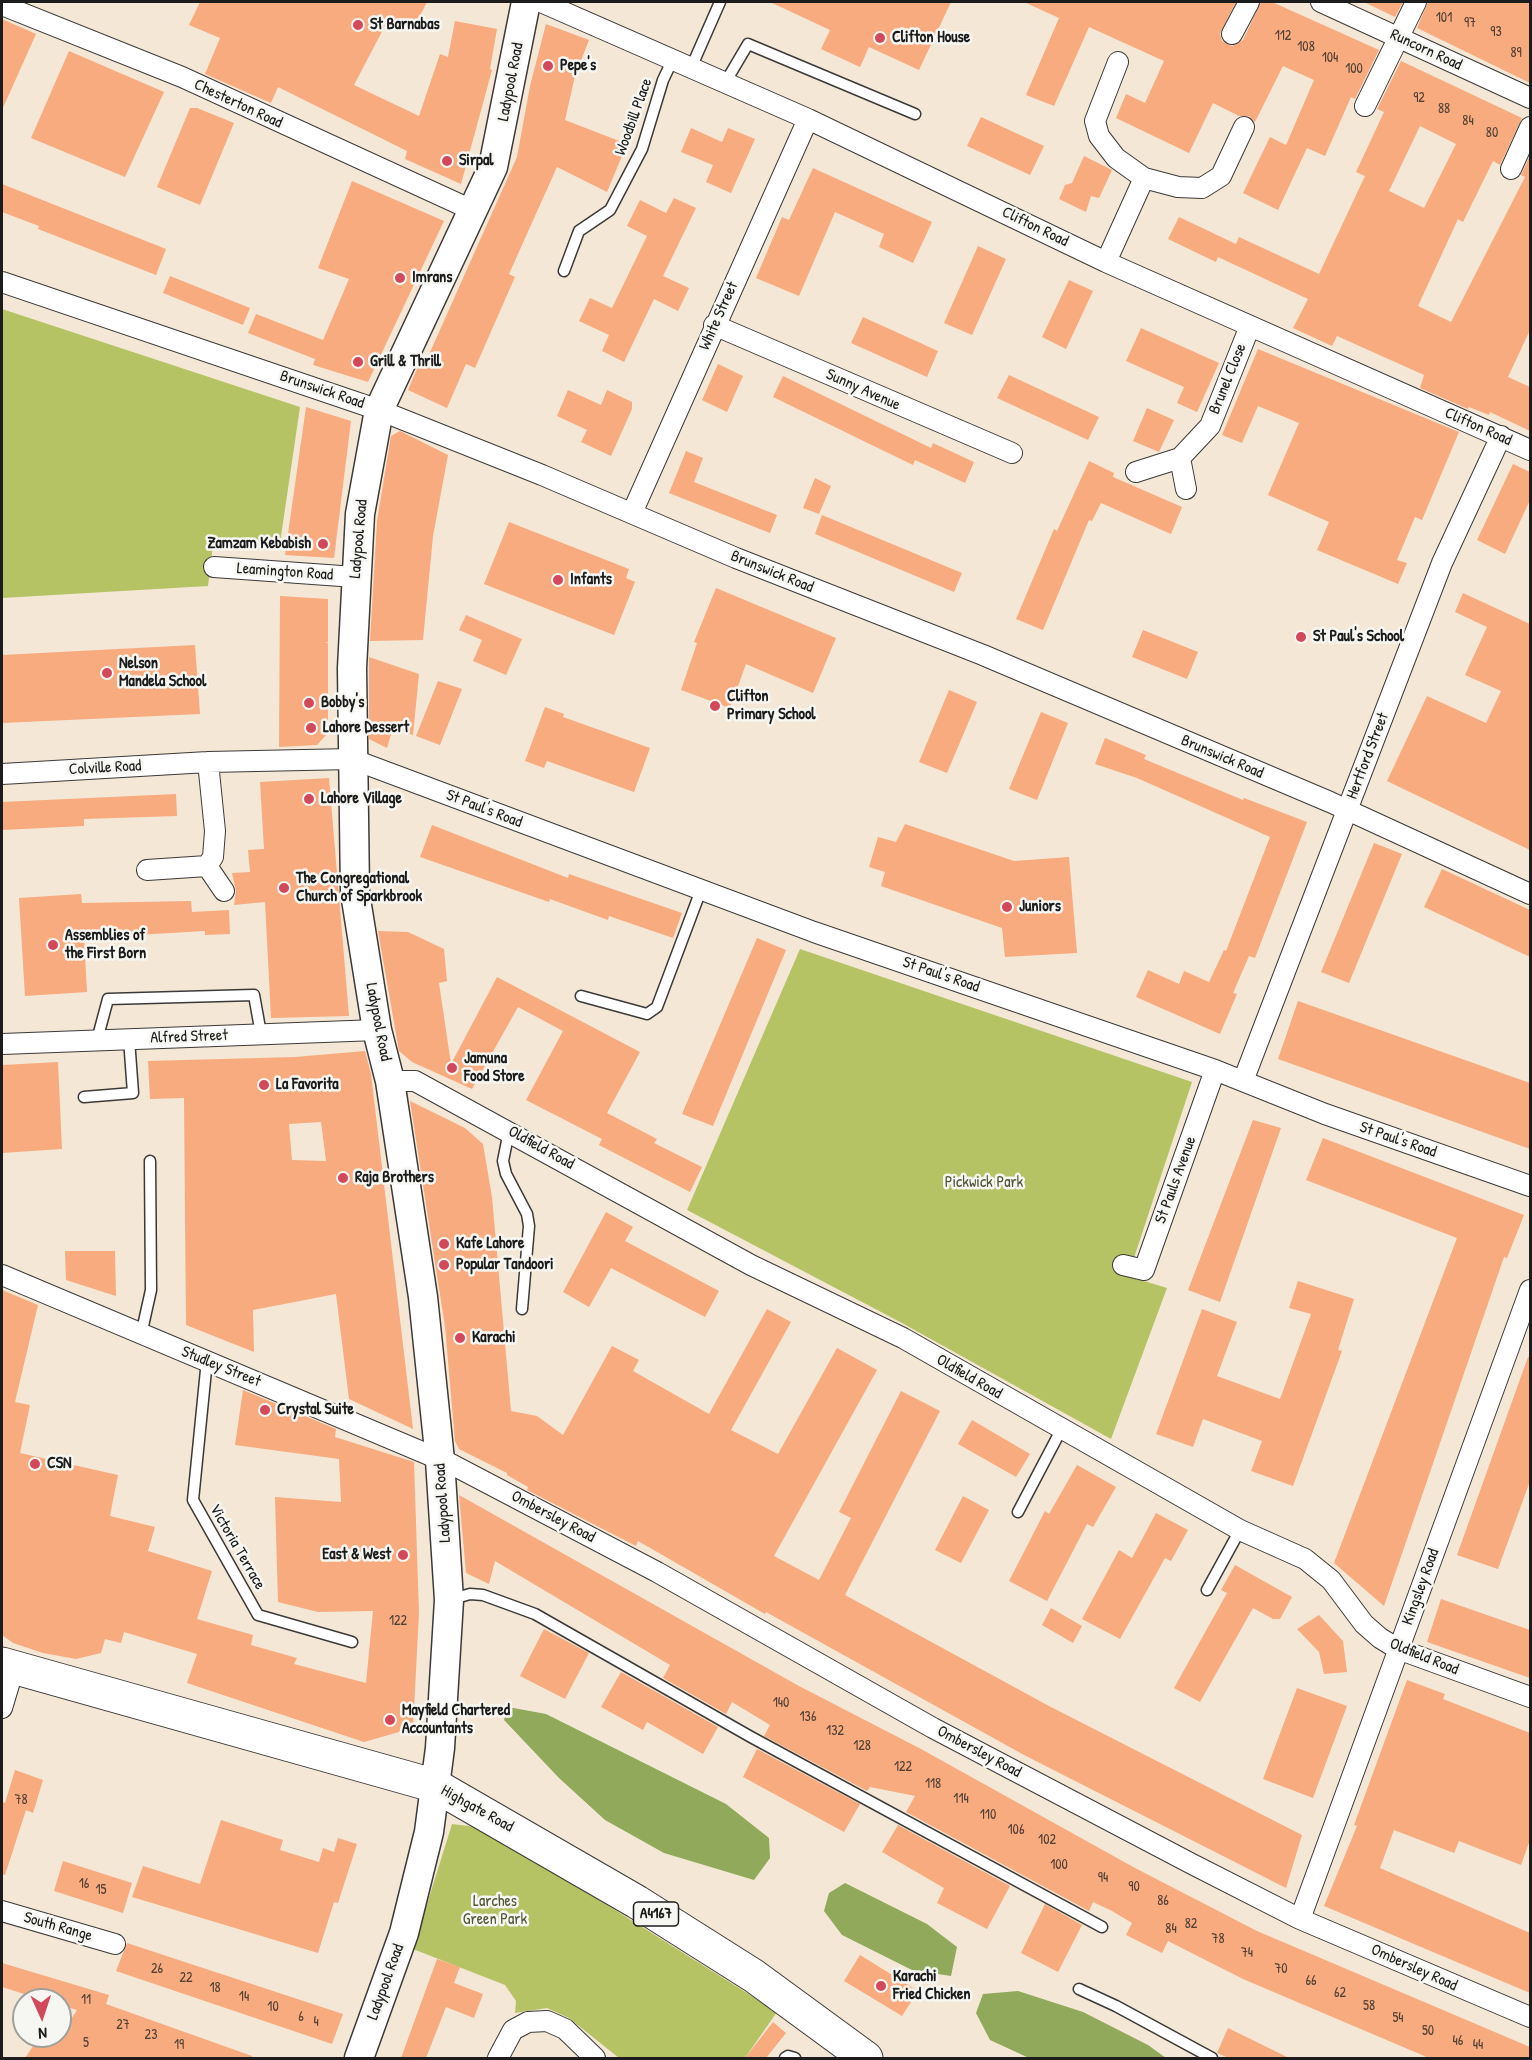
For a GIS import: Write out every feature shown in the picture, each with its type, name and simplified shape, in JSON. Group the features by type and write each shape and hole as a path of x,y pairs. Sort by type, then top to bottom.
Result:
{"highway":[{"name":"Highgate Road","path":"8,1666 436,1786 646,1908 754,1976 850,2054"}],"street":[{"name":"Ladypool Road","path":"359,2058 405,1933 429,1832 436,1786 449,1600 440,1460 423,1297 390,1081 377,1030 355,893 352,759 356,577 360,514 380,410 493,167 526,2"},
{"name":"Clifton Road","path":"542,2 808,119 1106,262 1530,450"},
{"path":"1232,34 1249,2"},
{"name":"Runcorn Road","path":"1321,2 1530,98"},
{"path":"1365,106 1416,2"},
{"name":"Chesterton Road","path":"2,5 182,77 472,210"},
{"path":"1118,62 1095,121 1100,136 1116,158 1144,178 1178,187 1202,188 1221,176 1244,127"},
{"name":"White Street","path":"632,513 714,325 808,119"},
{"path":"1511,169 1530,128"},
{"path":"1106,262 1144,178"},
{"name":"Brunswick Road","path":"2,282 380,410 736,558 983,655 1347,810 1530,894"},
{"name":"Sunny Avenue","path":"714,325 1012,453"},
{"name":"Brunel Close","path":"1136,472 1180,458 1210,426 1250,326"},
{"name":"Hertford Street","path":"1243,1081 1442,563 1501,436"},
{"path":"1180,458 1186,489"},
{"name":"Leamington Road","path":"214,567 356,577"},
{"name":"Colville Road","path":"2,774 208,762 352,759"},
{"name":"St Paul's Road","path":"352,759 814,932 1215,1070 1325,1114 1530,1186"},
{"path":"207,866 213,856 215,831 208,762"},
{"path":"147,870 207,866"},
{"path":"207,866 224,891"},
{"name":"Alfred Street","path":"2,1044 377,1030"},
{"name":"St Pauls Avenue","path":"1123,1264 1144,1270 1215,1070"},
{"name":"Oldfield Road","path":"390,1081 415,1081 751,1265 903,1338 1240,1530 1305,1559 1331,1580 1364,1624 1380,1638 1398,1648 1530,1697"},
{"name":"Studley Street","path":"2,1275 440,1460"},
{"name":"Kingsley Road","path":"1300,1919 1530,1290"},
{"name":"Ombersley Road","path":"440,1460 517,1497 657,1572 933,1728 1300,1919 1530,2017"},
{"path":"2,1708 8,1666"},
{"name":"South Range","path":"2,1911 115,1944"},
{"path":"498,2058 513,2030 528,2022 547,2021 565,2029 595,2058"}],"lane":[{"name":"Woodbill Place","path":"564,271 579,231 610,210 642,149 663,80 682,63 720,2"},
{"path":"725,83 748,44 915,114"},
{"path":"581,996 646,1014 657,1006 701,890"},
{"path":"97,1040 108,999 254,994 261,1034"},
{"path":"84,1098 133,1094 129,1039"},
{"path":"509,1131 503,1161 506,1174 527,1214 529,1226 522,1309"},
{"path":"141,1335 151,1290 150,1161"},
{"name":"Victoria Terrace","path":"207,1360 193,1500 258,1615 352,1642"},
{"path":"1018,1512 1061,1430"},
{"path":"1207,1590 1240,1530"},
{"path":"449,1600 470,1594 483,1595 535,1614 761,1743 1102,1927"},
{"path":"1079,1989 1116,2006 1212,2058"},
{"path":"785,2058 788,2055 795,2058"}],"green space":[{"path":"2,309 300,407 279,550 213,545 208,586 2,598"},
{"name":"Pickwick Park","path":"800,949 1192,1082 1128,1276 1167,1288 1111,1439 902,1323 687,1210"},
{"path":"508,1707 546,1714 726,1804 769,1838 770,1858 754,1880 664,1853 605,1820 559,1778 504,1720"},
{"name":"Larches Green Park","path":"452,1824 485,1828 777,2012 745,2058 619,2058 569,2018 547,2008 515,2013 516,2001 505,1985 413,1949"},
{"path":"845,1883 927,1924 957,1947 951,1976 912,1970 842,1935 824,1911 829,1893"},
{"path":"1018,1991 1083,2012 1148,2045 1166,2058 1029,2058 990,2040 976,2013 983,1994"}],"building":[{"path":"200,2 427,2 412,31 388,20 354,85 419,116 440,54 448,57 455,21 497,29 490,69 492,70 461,184 405,159 407,151 278,87 271,103 205,74 220,38 189,25"},
{"name":"Clifton House","path":"770,2 951,2 919,70 869,47 860,67 821,49 830,30"},
{"path":"1024,2 1236,2 1220,34 1222,41 1232,46 1243,40 1261,2 1272,2 1379,50 1355,99 1351,97 1325,156 1307,148 1278,210 1243,193 1270,137 1286,145 1314,80 1283,66 1255,122 1249,116 1239,116 1213,103 1189,153 1116,118 1126,94 1145,103 1164,61 1089,27 1054,106 1026,95 1059,18"},
{"path":"1364,2 1403,2 1395,17"},
{"path":"1428,2 1530,2 1530,83 1417,28"},
{"path":"2,19 36,34 2,110"},
{"path":"546,24 589,40 575,76 565,120 627,144 607,192 557,167 509,274 515,277 475,368 466,364 447,408 408,390 422,357 427,359 517,157 530,86"},
{"path":"69,51 164,92 125,177 31,138"},
{"path":"1401,61 1522,118 1500,165 1493,161 1463,222 1458,219 1418,306 1451,322 1525,177 1521,175 1530,155 1530,330 1508,377 1530,387 1530,431 1490,412 1489,415 1469,407 1468,409 1420,388 1424,375 1337,336 1332,346 1293,328 1308,299 1218,257 1216,262 1168,239 1179,217 1236,244 1239,237 1319,274 1365,176 1356,172 1384,112 1377,109","holes":["1420,126 1456,144 1424,208 1389,191"]},
{"path":"190,108 197,108 234,123 200,205 157,187"},
{"path":"981,117 1044,146 1030,175 967,146"},
{"path":"691,128 722,142 728,128 755,139 731,193 706,182 713,165 681,152"},
{"path":"1084,156 1112,170 1099,198 1091,196 1086,212 1059,199 1065,185 1072,183"},
{"path":"813,168 932,222 913,263 879,247 884,234 835,212 799,296 756,278 782,217 789,220"},
{"path":"352,181 444,221 368,382 313,365 315,359 248,333 256,314 323,340 349,279 318,268"},
{"path":"2,184 166,249 156,275 38,229 39,226 2,212"},
{"path":"674,198 696,208 663,276 689,288 678,311 654,299 624,362 602,351 609,335 579,321 590,298 612,308 647,236 627,226 640,200 666,213"},
{"path":"978,246 1006,259 972,335 944,323"},
{"path":"170,276 250,308 243,325 163,293"},
{"path":"1069,280 1093,291 1066,349 1042,337"},
{"path":"863,317 938,351 927,377 851,343"},
{"path":"1141,328 1219,363 1197,412 1177,403 1184,387 1126,361"},
{"path":"1258,349 1459,432 1422,520 1415,517 1397,560 1407,563 1398,584 1317,550 1329,522 1268,495 1299,423 1258,406 1242,443 1222,435"},
{"path":"718,364 743,376 727,412 702,400"},
{"path":"1009,375 1099,417 1088,440 997,398"},
{"path":"783,376 931,448 933,443 974,462 965,483 915,460 913,465 773,397"},
{"path":"568,390 601,405 607,390 632,402 632,409 611,456 581,442 587,430 557,416"},
{"path":"306,407 351,421 334,558 285,555"},
{"path":"1147,408 1174,420 1159,452 1133,441"},
{"path":"400,431 448,455 433,536 423,640 370,641 377,521 391,436"},
{"path":"686,451 703,458 694,482 777,515 770,533 669,493"},
{"path":"1089,461 1114,473 1113,477 1182,507 1171,534 1101,503 1092,521 1089,520 1043,630 1016,619 1054,529 1057,531"},
{"path":"1513,464 1530,472 1530,500 1505,554 1477,540"},
{"path":"815,478 831,486 819,514 803,508"},
{"path":"822,515 962,573 954,592 815,534"},
{"name":"Infants","path":"509,522 629,569 626,578 635,582 614,635 484,584"},
{"path":"716,588 836,638 813,693 746,664 730,708 681,690 697,643 694,642"},
{"path":"1463,593 1530,624 1530,850 1387,781 1427,696 1486,723 1501,691 1465,675 1487,627 1455,612"},
{"path":"280,596 328,599 328,642 325,642 328,643 328,733 317,745 279,747"},
{"path":"466,615 522,639 506,675 473,661 482,640 459,630"},
{"path":"1143,630 1198,652 1187,679 1132,657"},
{"path":"195,645 200,714 2,723 2,655"},
{"path":"369,657 419,674 413,735 393,728 387,748 369,739"},
{"path":"438,681 462,689 440,745 416,736"},
{"path":"949,690 977,702 947,773 919,762"},
{"path":"545,707 564,714 563,717 650,748 634,792 547,761 544,768 525,761"},
{"path":"1041,712 1068,723 1037,800 1009,789"},
{"path":"1105,738 1146,755 1144,759 1243,800 1244,798 1307,822 1255,958 1249,956 1233,993 1237,994 1220,1034 1136,997 1148,970 1179,984 1184,971 1209,982 1224,950 1226,951 1270,837 1137,778 1095,764"},
{"path":"329,778 349,1016 271,1018 265,902 234,905 236,891 232,873 250,872 248,850 264,849 260,782"},
{"path":"176,794 177,816 84,819 84,826 2,830 2,802"},
{"name":"Juniors","path":"905,824 1014,861 1069,857 1077,953 1005,957 1002,928 881,886 885,872 869,867 878,837 896,842"},
{"path":"432,825 568,878 569,874 682,913 673,938 609,916 608,920 550,899 549,902 420,857"},
{"path":"1374,843 1402,854 1349,983 1321,972"},
{"path":"1442,869 1530,910 1530,957 1424,907"},
{"path":"81,894 82,903 191,901 192,912 229,910 230,934 205,935 205,931 84,938 87,992 25,996 19,898"},
{"path":"378,931 408,932 444,949 447,981 439,983 451,1064 497,977 640,1052 607,1113 657,1139 654,1143 702,1167 690,1192 599,1145 602,1139 526,1100 563,1031 518,1007 472,1089 412,1062 399,1051"},
{"path":"757,938 786,950 713,1126 682,1114"},
{"path":"1298,1001 1530,1083 1530,1149 1278,1059"},
{"path":"365,1051 371,1074 413,1429 349,1399 336,1294 253,1310 254,1352 186,1325 184,1098 150,1099 148,1061 295,1057","holes":["321,1122 326,1161 292,1160 289,1124"]},
{"path":"58,1062 62,1149 2,1153 2,1065"},
{"path":"410,1101 465,1128 483,1144 492,1197 511,1411 537,1416 563,1435 612,1346 639,1360 633,1371 709,1414 767,1309 791,1322 731,1430 778,1454 837,1348 877,1370 774,1556 819,1580 851,1518 839,1512 901,1391 940,1411 845,1595 1049,1706 1302,1835 1286,1888 1024,1755 766,1612 765,1614 638,1541 636,1546 560,1507 527,1490 528,1487 507,1473 459,1449 455,1441 445,1327"},
{"path":"1253,1120 1281,1128 1220,1302 1188,1290"},
{"path":"1323,1138 1524,1215 1507,1258 1504,1257 1384,1606 1334,1563 1457,1238 1306,1180"},
{"path":"606,1212 633,1227 625,1241 719,1291 705,1317 611,1268 589,1307 563,1292"},
{"path":"65,1251 115,1251 116,1296 66,1280"},
{"path":"1298,1281 1354,1299 1338,1350 1342,1351 1293,1486 1251,1471 1262,1441 1203,1419 1193,1447 1156,1434 1202,1309 1237,1322 1217,1376 1280,1399 1311,1314 1289,1308"},
{"path":"2,1290 38,1305 15,1402 30,1405 20,1453 118,1475 110,1516 155,1527 148,1551 212,1571 197,1619 253,1635 251,1645 297,1658 294,1664 366,1683 373,1611 318,1612 278,1602 275,1497 341,1502 339,1459 235,1445 243,1390 336,1429 335,1437 414,1462 419,1613 413,1728 364,1742 187,1683 197,1654 124,1632 121,1643 105,1639 101,1653 76,1659 43,1653 13,1643 2,1635"},
{"path":"1528,1357 1530,1357 1530,1481 1498,1569 1457,1555"},
{"path":"972,1420 1030,1454 1016,1477 958,1444"},
{"path":"1077,1465 1116,1487 1093,1527 1087,1524 1047,1601 1009,1581 1045,1511 1049,1514"},
{"path":"459,1495 799,1686 921,1749 1135,1868 1257,1931 1530,2047 1530,2058 1429,2058 1243,1979 1168,1941 1162,1953 1126,1935 1132,1923 1112,1911 1093,1902 1089,1911 906,1812 915,1796 870,1787 867,1791 764,1736 770,1725 732,1702 726,1714 663,1678 670,1665 495,1561 489,1584 466,1573"},
{"path":"963,1496 989,1510 961,1563 935,1550"},
{"path":"1156,1513 1188,1530 1171,1561 1165,1558 1120,1639 1082,1619 1119,1550 1132,1558"},
{"path":"1235,1565 1292,1597 1280,1619 1273,1619 1253,1608 1200,1702 1174,1688 1227,1593 1221,1590"},
{"path":"1441,1599 1530,1630 1530,1678 1427,1642"},
{"path":"1051,1608 1082,1626 1073,1643 1042,1625"},
{"path":"1319,1615 1343,1641 1347,1672 1324,1674 1319,1652 1297,1629"},
{"path":"544,1629 589,1653 565,1699 520,1676"},
{"path":"621,1672 718,1727 703,1754 647,1722 643,1730 601,1707"},
{"path":"1407,1680 1445,1694 1443,1699 1530,1733 1530,1840 1521,1865 1459,1841 1454,1853 1394,1830 1380,1868 1530,1933 1530,1993 1324,1906 1357,1826 1354,1825"},
{"path":"1297,1688 1347,1706 1313,1798 1263,1779"},
{"path":"757,1749 860,1804 844,1832 743,1777"},
{"path":"15,1770 43,1780 33,1813 26,1810 5,1875 2,1874 2,1802 5,1803"},
{"path":"221,1820 283,1840 280,1850 319,1862 323,1848 334,1852 338,1838 357,1844 338,1903 334,1902 318,1953 132,1897 143,1866 200,1884"},
{"path":"898,1825 1010,1886 987,1929 937,1903 944,1888 882,1852"},
{"path":"63,1861 132,1883 123,1913 54,1891"},
{"path":"1045,1904 1082,1925 1058,1972 1021,1953"},
{"path":"127,1943 343,2014 332,2044 116,1971"},
{"name":"Karachi Fried Chicken","path":"860,1955 918,1991 902,2016 844,1981"},
{"path":"437,1959 460,1967 454,1983 483,1994 474,2018 446,2007 426,2058 401,2058"},
{"path":"2,1963 109,1995 106,2004 252,2056 252,2058 25,2058 32,2048 72,2048 72,2018 77,2010 72,2009 72,1988 12,1988 12,1990 2,1987"},
{"path":"773,2022 786,2033 766,2058 745,2058"},
{"path":"1228,2028 1289,2058 1229,2058 1217,2053"}],"place":[{"name":"St Barnabas","path":"358,25"},
{"name":"Clifton House","path":"880,38"},
{"name":"Pepe's","path":"548,66"},
{"name":"Sirpal","path":"447,161"},
{"name":"Imrans","path":"400,278"},
{"name":"Grill & Thrill","path":"358,362"},
{"name":"Zamzam Kebabish","path":"323,544"},
{"name":"Infants","path":"558,580"},
{"name":"St Paul's School","path":"1301,637"},
{"name":"Nelson Mandela School","path":"107,673"},
{"name":"Bobby's","path":"309,703"},
{"name":"Clifton Primary School","path":"715,706"},
{"name":"Lahore Dessert","path":"311,728"},
{"name":"Lahore Village","path":"309,799"},
{"name":"The Congregational Church of Sparkbrook","path":"284,888"},
{"name":"Juniors","path":"1007,907"},
{"name":"Assemblies of the First Born","path":"53,945"},
{"name":"Jamuna Food Store","path":"452,1068"},
{"name":"La Favorita","path":"264,1085"},
{"name":"Raja Brothers","path":"343,1178"},
{"name":"Kafe Lahore","path":"444,1244"},
{"name":"Popular Tandoori","path":"444,1265"},
{"name":"Karachi","path":"460,1338"},
{"name":"Crystal Suite","path":"265,1410"},
{"name":"CSN","path":"35,1464"},
{"name":"East & West","path":"403,1555"},
{"name":"Mayfield Chartered Accountants","path":"390,1720"},
{"name":"Karachi Fried Chicken","path":"881,1986"}]}
